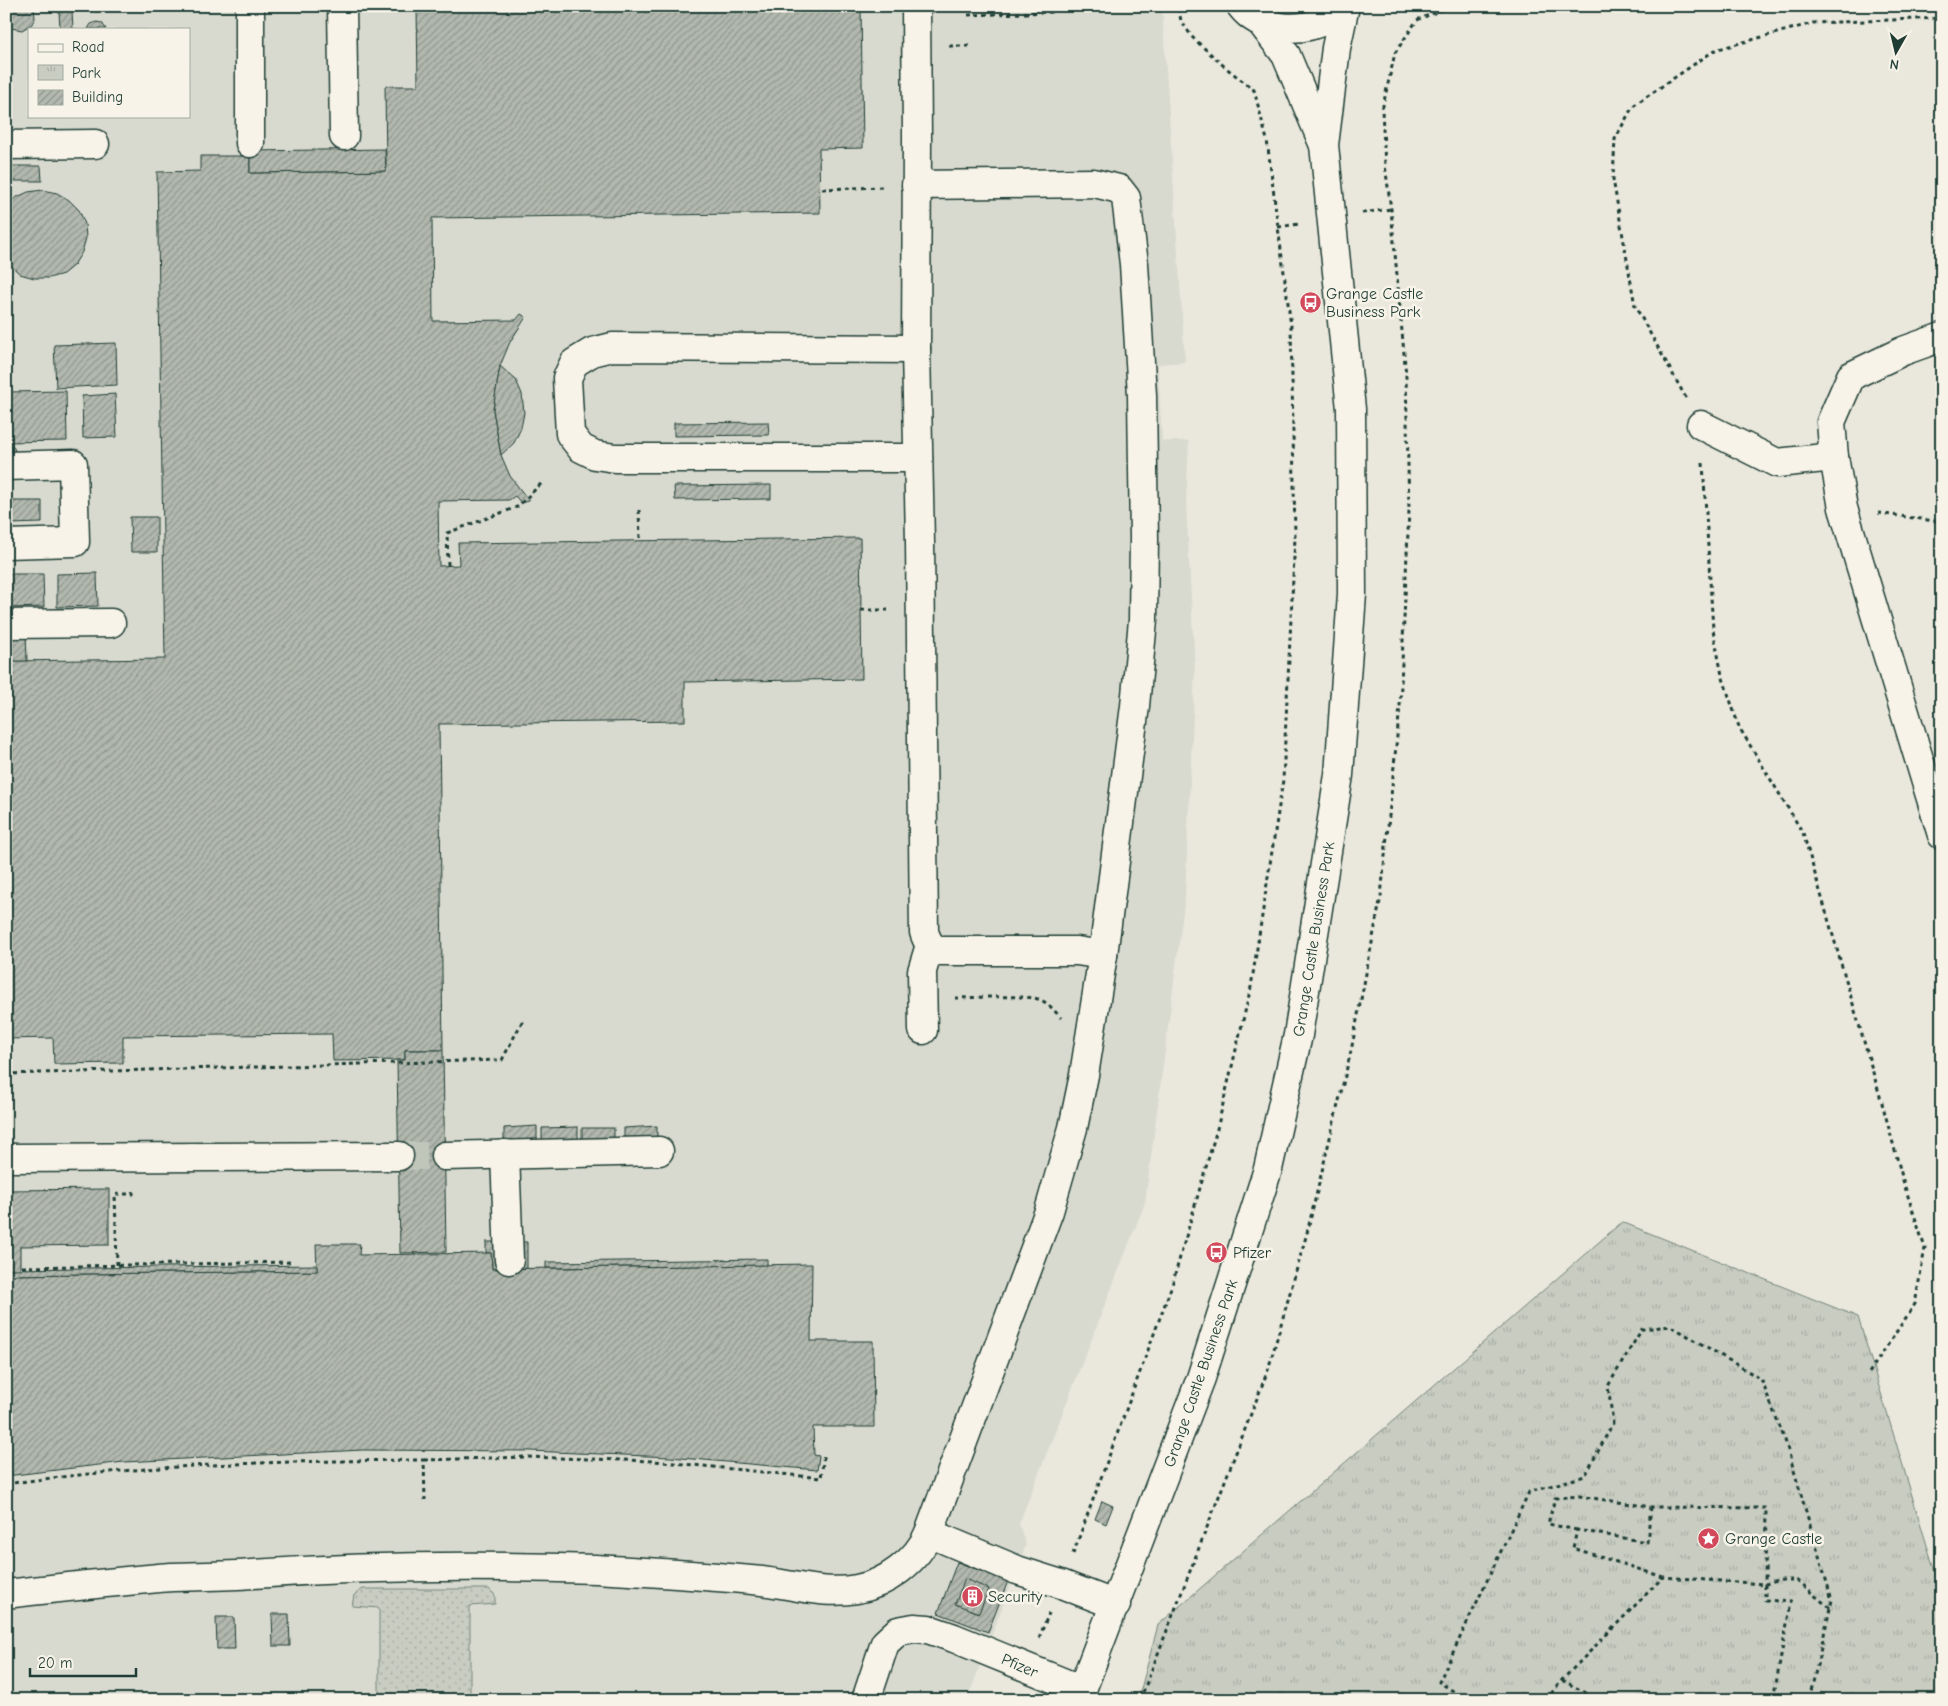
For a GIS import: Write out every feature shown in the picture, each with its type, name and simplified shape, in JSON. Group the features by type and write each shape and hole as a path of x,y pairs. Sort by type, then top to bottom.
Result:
{"street":[{"path":"250,6 250,143"},
{"path":"342,6 344,136"},
{"path":"916,6 905,186 916,349 924,932 930,945 939,951 1077,951 1103,955"},
{"path":"1250,14 1283,28 1306,27 1328,18 1344,6"},
{"name":"Grange Castle Business Park","path":"1080,1695 1116,1605 1201,1378 1268,1169 1298,1035 1339,775 1352,594 1351,409 1324,145 1336,48 1344,6"},
{"name":"Grange Castle Business Park","path":"1250,14 1286,55 1324,145"},
{"path":"6,145 95,144"},
{"path":"6,1594 171,1577 334,1569 497,1568 595,1569 678,1574 833,1591 858,1589 888,1578 906,1564 925,1543 1049,1211 1075,1119 1103,955 1135,706 1143,620 1144,530 1142,395 1134,264 1126,198 1119,189 1094,183 905,186"},
{"path":"1942,337 1903,350 1851,376 1831,422 1834,457 1843,508 1942,834"},
{"path":"916,349 612,347 592,352 574,363 567,378 570,434 581,448 595,455 625,458 918,458"},
{"path":"1701,425 1777,463 1834,457"},
{"path":"6,466 73,464 75,542 6,544"},
{"path":"6,624 111,623"},
{"path":"923,1030 922,971 930,945"},
{"path":"444,1156 659,1151"},
{"path":"505,1154 509,1260"},
{"path":"6,1158 399,1156"},
{"path":"929,1533 1017,1570 1116,1605"},
{"name":"Pfizer","path":"866,1700 885,1643 898,1630 914,1628 928,1629 986,1651 1027,1668 1080,1695"}],"path":[{"path":"1027,1668 1061,1584 1172,1285 1217,1129 1253,978 1283,780 1296,537 1292,326 1267,140 1254,90 1193,38 1181,21 1178,6"},
{"path":"1358,214 1391,208 1385,165 1382,110 1395,53 1417,20 1445,6"},
{"path":"1441,8 1463,6"},
{"path":"968,15 1053,12"},
{"path":"1867,1376 1915,1304 1925,1248 1904,1184 1803,833 1738,727 1722,675 1713,630 1701,425 1635,306 1612,179 1615,139 1633,106 1716,50 1813,23 1942,18"},
{"path":"822,189 905,186"},
{"path":"1278,227 1301,223"},
{"path":"448,565 447,533 517,507 543,482"},
{"path":"1843,508 1942,522"},
{"path":"639,510 640,539"},
{"path":"861,610 889,610"},
{"path":"6,1074 502,1060 523,1020"},
{"path":"117,1265 115,1194 133,1194 133,1192"},
{"path":"22,1267 293,1262"},
{"path":"1467,1700 1439,1682 1529,1492 1585,1476 1613,1423 1608,1386 1642,1329 1672,1326 1761,1379 1785,1440 1832,1600 1809,1700"},
{"path":"6,1484 122,1470 281,1461 526,1457 654,1461 821,1478 824,1453"},
{"path":"424,1460 425,1500"},
{"path":"1651,1507 1647,1542 1548,1524 1555,1498 1578,1496 1651,1507 1766,1508 1765,1600 1791,1602 1772,1700"},
{"path":"1577,1530 1573,1548 1664,1577 1765,1584 1782,1580 1796,1580 1830,1608"},
{"path":"1546,1700 1562,1680 1664,1577"},
{"path":"1562,1680 1599,1700"},
{"path":"1704,1700 1705,1697 1719,1700"}],"shaded area":[{"path":"6,6 1162,6 1185,362 1158,364 1162,441 1189,441 1186,503 1195,671 1185,897 1145,1203 1019,1524 1026,1545 967,1700 6,1700"}],"green space":[{"path":"1622,1222 1858,1317 1942,1595 1942,1700 1138,1700 1158,1625"},
{"path":"363,1589 489,1589 495,1595 495,1604 470,1606 470,1700 379,1700 379,1608 352,1606 354,1595"}],"building":[{"path":"6,6 34,6 35,19 32,24 22,30 11,28 6,25"},
{"path":"88,6 105,6 102,11 96,12"},
{"path":"417,6 861,6 863,148 819,149 820,213 432,218 433,321 516,320 521,314 526,317 510,342 500,366 493,410 501,455 510,476 529,501 521,503 515,496 509,500 438,501 439,566 459,565 458,543 860,538 862,679 685,682 685,721 439,724 443,1050 405,1050 405,1060 333,1061 332,1034 123,1036 123,1063 54,1064 53,1038 6,1039 6,661 165,659 157,172 200,171 200,156 250,156 250,173 386,171 385,86 418,86"},
{"path":"72,11 73,28 60,28 59,12"},
{"path":"96,22 102,23 105,28 89,28 91,24"},
{"path":"385,149 386,171 250,173 250,151"},
{"path":"8,166 41,166 42,181 8,181"},
{"path":"42,190 57,193 69,200 79,210 85,224 86,238 82,252 74,265 63,274 49,278 34,278 20,274 6,261 6,207 15,198 28,192"},
{"path":"116,343 117,385 56,388 54,345"},
{"path":"500,366 516,380 522,394 524,413 521,428 514,443 501,455 493,410"},
{"path":"66,391 67,441 6,442 6,392"},
{"path":"115,394 117,437 83,438 82,396"},
{"path":"768,422 769,435 674,436 674,423"},
{"path":"6,442 13,446 16,453 6,465"},
{"path":"771,485 771,499 675,500 674,486"},
{"path":"10,501 42,501 42,523 10,524"},
{"path":"130,517 157,517 157,552 131,552"},
{"path":"97,573 98,606 57,607 57,574"},
{"path":"6,574 43,574 44,607 6,608"},
{"path":"6,633 26,633 27,661 6,661"},
{"path":"405,1050 443,1050 446,1252 400,1253 397,1060 405,1060"},
{"path":"537,1126 537,1140 504,1140 504,1128"},
{"path":"657,1126 657,1139 624,1140 624,1128"},
{"path":"578,1127 578,1139 542,1140 542,1128"},
{"path":"582,1128 614,1128 614,1140 582,1140"},
{"path":"109,1189 109,1245 20,1246 20,1275 6,1275 6,1190"},
{"path":"486,1242 527,1242 527,1269 492,1269 491,1253 486,1253"},
{"path":"316,1244 360,1244 359,1255 491,1253 492,1269 812,1264 811,1341 873,1341 874,1427 813,1427 814,1455 819,1456 817,1470 670,1457 530,1451 363,1450 124,1462 6,1476 6,1275 317,1271"},
{"path":"767,1259 767,1265 546,1268 546,1262"},
{"path":"317,1265 317,1271 6,1275 6,1269"},
{"path":"1102,1501 1113,1506 1106,1524 1095,1519"},
{"path":"957,1562 1008,1581 988,1632 938,1613"},
{"name":"Security","path":"965,1579 989,1589 979,1613 955,1604"},
{"path":"272,1614 289,1614 290,1646 273,1646"},
{"path":"216,1617 234,1617 235,1649 217,1649"}],"tunnel":[{"path":"399,1156 445,1156"}],"place":[{"name":"Grange Castle Business Park","path":"1310,302"},
{"name":"Pfizer","path":"1217,1252"},
{"name":"Grange Castle","path":"1709,1538"},
{"name":"Security","path":"972,1596"}]}
